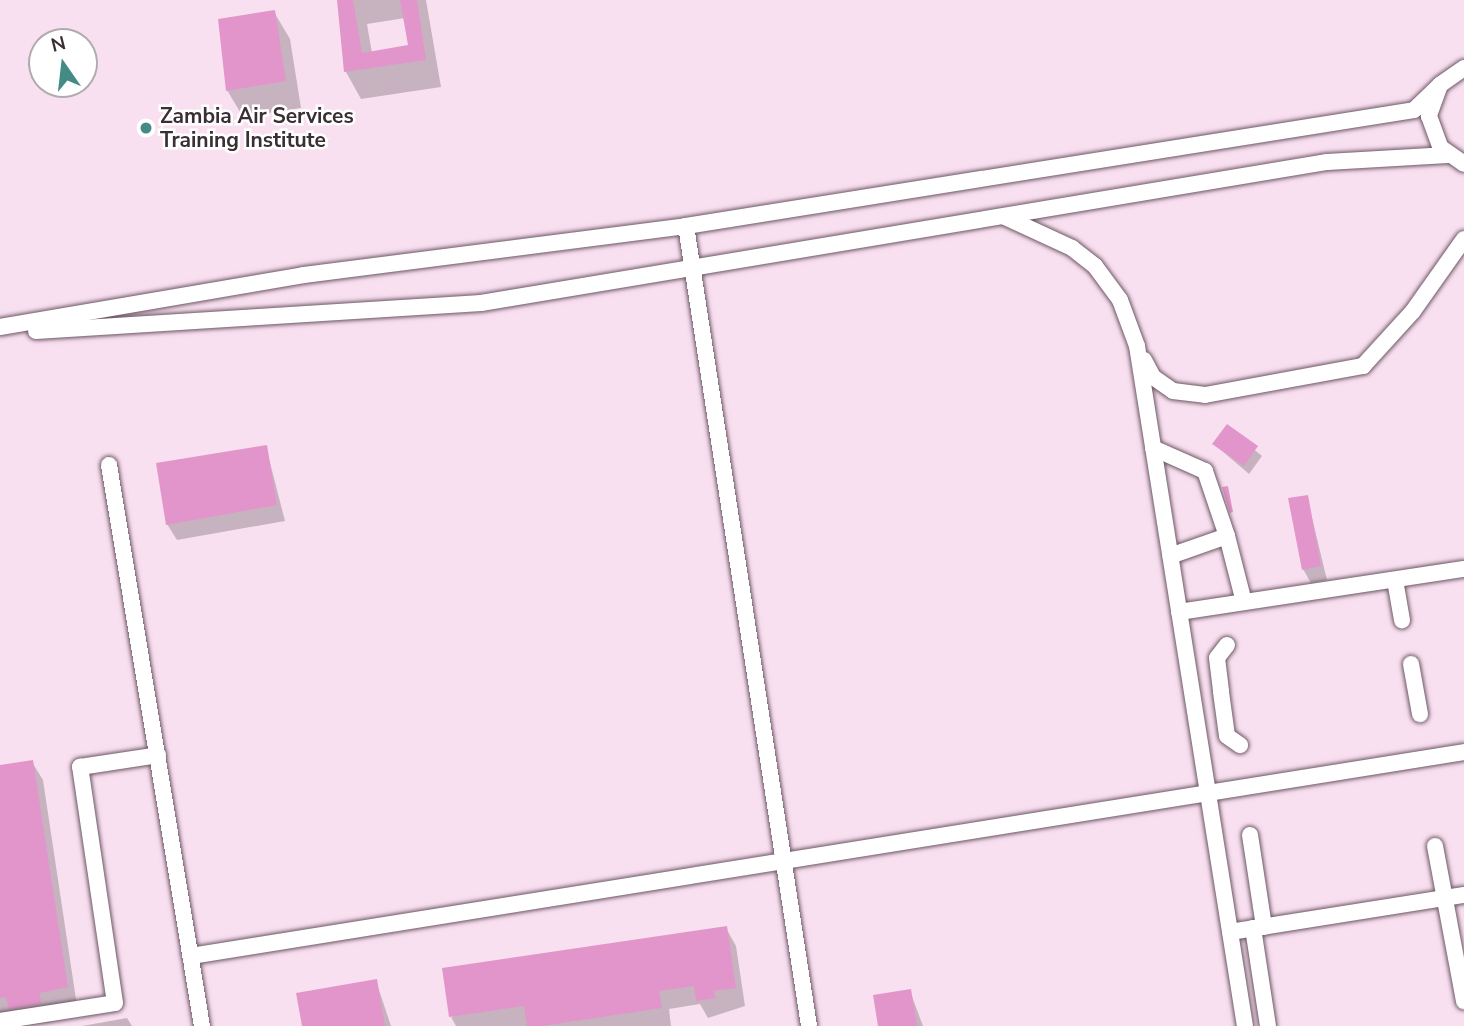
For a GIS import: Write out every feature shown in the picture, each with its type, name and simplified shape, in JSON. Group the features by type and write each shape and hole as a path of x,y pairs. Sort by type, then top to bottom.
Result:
{"lane":[{"path":"0,327 304,275 686,226 1414,110 1440,85 1464,68"},
{"path":"1440,85 1430,127 1448,155 1464,164"},
{"path":"0,334 481,303 694,272 957,220 1003,217 1327,162 1448,155"},
{"path":"1003,217 1072,247 1095,266 1120,300 1137,346 1153,377 1173,391 1205,395 1342,373 1378,355 1464,239"},
{"path":"686,226 787,861 809,1026"},
{"path":"1137,346 1245,1026"},
{"path":"1153,447 1205,471 1227,536 1244,602"},
{"path":"109,465 202,1026"},
{"path":"1170,556 1227,536"},
{"path":"1179,612 1464,569"},
{"path":"1395,580 1402,620"},
{"path":"1227,645 1216,658 1227,736 1240,744"},
{"path":"1410,664 1420,714"},
{"path":"191,956 1464,752"},
{"path":"0,1021 115,1003 80,767 158,755"},
{"path":"1250,835 1268,1026"},
{"path":"1435,846 1464,1001"},
{"path":"1230,932 1464,895"}],"building":[{"path":"337,0 353,0 362,53 408,45 400,0 417,0 426,60 344,72"},
{"path":"275,10 286,81 226,91 218,19"},
{"path":"1227,424 1258,446 1244,466 1212,444"},
{"path":"267,445 277,505 166,525 156,463"},
{"path":"1228,486 1233,512 1230,513 1222,487"},
{"path":"1308,495 1321,566 1302,570 1288,498"},
{"path":"33,760 68,987 40,993 41,1004 9,1009 6,997 0,998 0,765"},
{"path":"727,926 736,988 713,991 716,998 696,1001 694,986 659,991 662,1008 542,1026 527,1026 524,1006 449,1017 442,968"},
{"path":"377,979 385,1026 302,1026 296,993"},
{"path":"911,989 917,1026 878,1026 873,995"}],"place":[{"name":"Zambia Air Services Training Institute","path":"146,128"}]}
